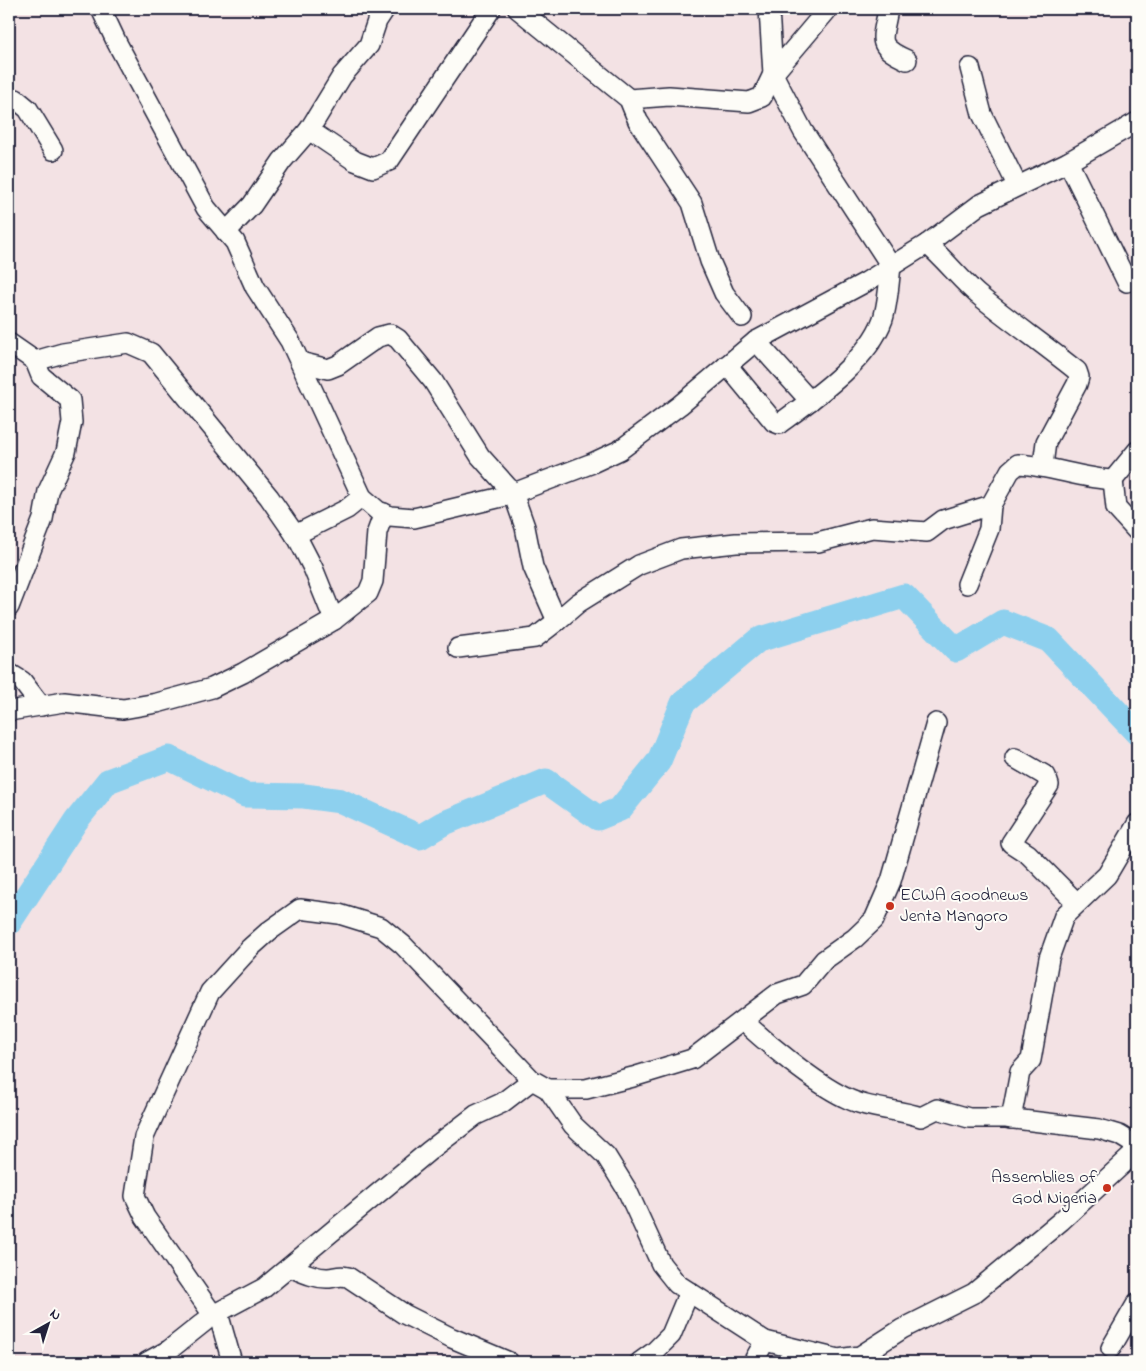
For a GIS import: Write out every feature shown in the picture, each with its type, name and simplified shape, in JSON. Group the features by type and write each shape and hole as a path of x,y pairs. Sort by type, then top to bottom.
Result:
{"street":[{"path":"101,9 117,43 206,208 235,242 256,287 290,341 362,497 390,516 414,518 513,494 590,464 620,450 680,405 756,341 866,282 927,244 979,205 1068,162 1137,122"},
{"path":"226,232 252,205 282,161 309,130 342,76 369,45 383,9"},
{"path":"309,130 355,161 373,168 389,161 491,9"},
{"path":"518,9 629,100 638,121 692,203 710,261 724,293 742,317"},
{"path":"727,365 774,422 779,424 810,401 865,351 883,319 891,266 803,132 773,74 769,9"},
{"path":"629,100 669,96 749,102 762,97 773,74 828,9"},
{"path":"888,9 883,41 888,51 907,60"},
{"path":"970,68 982,114 1017,185"},
{"path":"9,100 16,99 28,109 53,150"},
{"path":"1068,162 1127,282"},
{"path":"927,244 948,262 981,298 1077,371 1079,377 1077,384 1046,442 1043,465"},
{"path":"300,362 328,369 338,365 378,337 390,334 398,338 433,381 480,456 513,494 525,527 532,567 557,621"},
{"path":"756,341 810,401"},
{"path":"9,343 35,361 41,376 70,400 72,422 66,452 48,491 41,527 9,607"},
{"path":"35,361 64,353 128,343 151,353 269,497 295,535 313,568 334,620"},
{"path":"1137,451 1112,480 1116,508 1137,531"},
{"path":"967,584 989,529 990,505 1010,471 1018,464 1043,465 1096,479 1112,480"},
{"path":"295,535 347,509 362,497"},
{"path":"458,648 536,638 578,603 639,565 681,548 736,542 818,542 872,528 927,532 943,520 990,505"},
{"path":"9,712 64,702 123,709 157,703 212,688 243,673 334,620 368,593 373,582 378,532 384,513"},
{"path":"9,673 22,681 41,706"},
{"path":"147,1362 169,1350 215,1314 264,1288 386,1185 476,1115 540,1084 586,1089 633,1078 692,1058 777,994 803,985 824,960 855,938 874,920 891,880 936,723"},
{"path":"1016,758 1046,776 1049,786 1011,843 1028,854 1077,904"},
{"path":"1011,1119 1020,1072 1031,1060 1049,958 1064,916 1107,875 1137,824"},
{"path":"232,1362 215,1314 145,1217 135,1196 135,1183 144,1137 210,992 250,948 286,918 300,909 339,914 381,927 403,945 540,1084 573,1125 606,1156 627,1190 661,1264 677,1284 765,1341 838,1359 860,1356 902,1329 974,1293 1061,1221 1137,1151"},
{"path":"743,1021 763,1039 844,1097 922,1117 937,1109 969,1118 1011,1119 1099,1129 1119,1135 1137,1146"},
{"path":"290,1267 310,1275 328,1278 338,1274 348,1277 404,1314 452,1338 509,1362"},
{"path":"640,1362 654,1352 671,1335 689,1292"},
{"path":"1111,1348 1137,1303"},
{"path":"753,1362 765,1341"}],"waterway":[{"path":"9,923 76,821 108,781 169,758 245,795 304,796 341,801 420,837 442,824 546,781 598,818 620,809 659,761 683,703 758,640 904,596 956,650 1003,622 1049,640 1137,733"}],"place":[{"name":"ECWA Goodnews Jenta Mangoro","path":"890,906"},
{"name":"Assemblies of God Nigeria","path":"1107,1188"}]}
